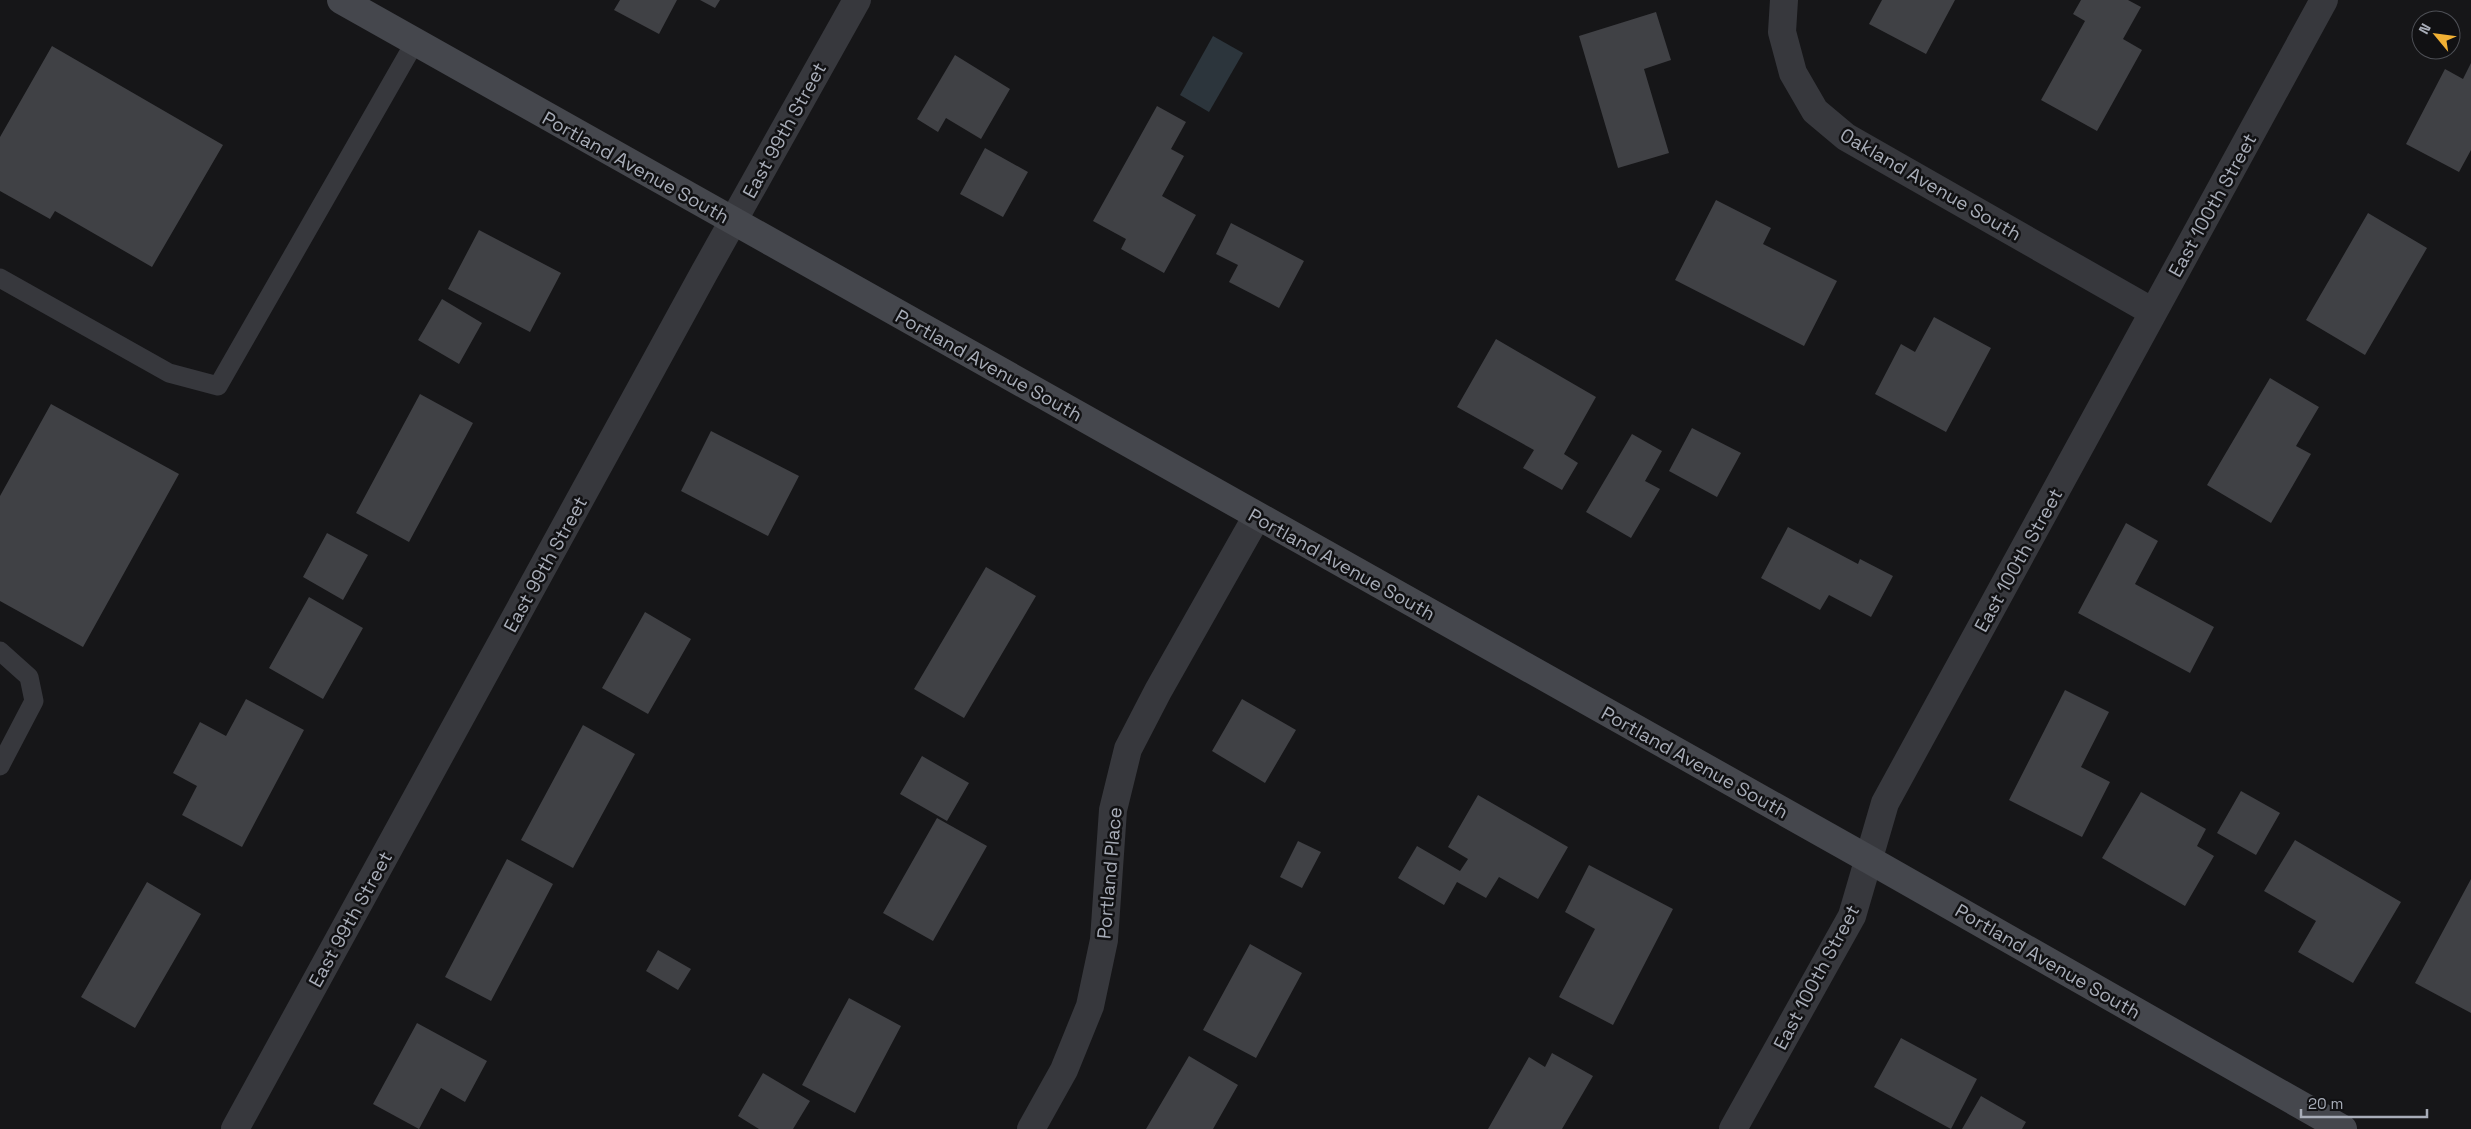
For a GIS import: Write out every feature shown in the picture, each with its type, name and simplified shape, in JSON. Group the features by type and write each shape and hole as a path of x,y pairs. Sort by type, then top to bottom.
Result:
{"street":[{"name":"Portland Avenue South","path":"340,0 1868,859 2343,1129"},
{"name":"East 99th Street","path":"235,1129 733,221 857,0"},
{"name":"Oakland Avenue South","path":"1784,0 1782,32 1793,73 1815,111 1846,137 2154,312"},
{"name":"East 100th Street","path":"1734,1129 1852,916 1884,803 2324,0"},
{"name":"Portland Place","path":"1031,1129 1064,1070 1090,1006 1104,940 1112,810 1128,749 1158,691 1257,516"}],"lane":[{"path":"0,278 169,372 218,386 415,42"},
{"path":"0,652 29,677 34,701 0,766"}],"shaded area":[{"path":"1213,36 1243,53 1209,112 1180,95"}],"building":[{"path":"620,0 677,0 659,34 614,10"},
{"path":"700,0 720,0 715,8"},
{"path":"1882,0 1955,0 1926,54 1869,24"},
{"path":"2081,0 2128,0 2141,7 2123,39 2142,50 2097,131 2041,100 2085,21 2073,14"},
{"path":"1656,12 1671,60 1644,69 1669,153 1618,168 1579,36"},
{"path":"52,46 223,145 152,267 55,211 50,219 0,191 0,137"},
{"path":"955,55 1010,89 981,139 946,118 938,132 917,119"},
{"path":"2471,63 2471,150 2459,172 2406,144 2445,69 2463,79"},
{"path":"1157,106 1186,122 1171,149 1184,156 1162,196 1196,215 1164,273 1121,249 1126,239 1093,221"},
{"path":"985,148 1028,172 1003,217 960,194"},
{"path":"1716,200 1771,228 1763,244 1837,281 1804,346 1675,280"},
{"path":"2368,213 2427,248 2365,355 2306,320"},
{"path":"1231,223 1304,261 1279,308 1229,282 1238,265 1216,254"},
{"path":"479,230 561,273 530,332 448,289"},
{"path":"442,299 482,323 459,364 418,340"},
{"path":"1934,317 1991,348 1946,432 1875,394 1901,344 1915,352"},
{"path":"1496,339 1596,397 1564,454 1578,463 1562,490 1523,468 1534,450 1457,407"},
{"path":"2270,378 2319,407 2296,446 2311,454 2271,523 2207,485"},
{"path":"420,394 473,423 409,542 356,513"},
{"path":"51,404 179,474 83,647 0,601 0,496"},
{"path":"1692,428 1741,453 1717,497 1669,471"},
{"path":"711,431 799,476 768,536 681,491"},
{"path":"1632,434 1662,451 1645,481 1660,489 1631,538 1586,512"},
{"path":"2126,523 2158,541 2135,584 2214,627 2190,673 2078,613"},
{"path":"1788,527 1858,564 1860,559 1893,576 1871,617 1829,595 1820,610 1761,578"},
{"path":"327,533 368,555 343,600 303,577"},
{"path":"986,567 1036,596 964,718 914,689"},
{"path":"309,597 363,628 323,699 269,668"},
{"path":"645,612 691,639 648,714 602,688"},
{"path":"2065,690 2109,712 2081,767 2110,782 2082,837 2009,800"},
{"path":"246,699 304,730 242,847 182,815 197,786 173,773 200,722 226,736"},
{"path":"1242,699 1296,730 1265,783 1212,751"},
{"path":"583,725 635,754 573,868 521,840"},
{"path":"922,756 969,783 947,821 900,794"},
{"path":"2241,791 2280,813 2256,855 2217,833"},
{"path":"2141,792 2206,829 2197,846 2214,856 2185,906 2102,858"},
{"path":"1478,795 1568,847 1538,899 1499,877 1486,898 1457,882 1444,905 1398,878 1417,846 1460,871 1468,859 1448,847"},
{"path":"937,818 987,846 933,941 883,913"},
{"path":"2295,840 2401,902 2353,983 2298,952 2316,921 2264,891"},
{"path":"1298,841 1321,852 1302,888 1280,877"},
{"path":"507,859 553,884 491,1001 445,977"},
{"path":"1589,865 1673,909 1613,1025 1559,997 1595,929 1565,912"},
{"path":"2471,879 2471,1013 2415,983"},
{"path":"147,882 201,914 135,1028 81,997"},
{"path":"1250,944 1302,973 1256,1058 1203,1030"},
{"path":"658,950 691,969 678,990 646,971"},
{"path":"849,998 901,1026 855,1113 802,1085"},
{"path":"417,1023 487,1061 465,1102 441,1088 419,1129 373,1104"},
{"path":"1901,1038 1977,1079 1951,1129 1874,1087"},
{"path":"1552,1053 1593,1076 1562,1129 1488,1129 1529,1057 1545,1067"},
{"path":"1189,1056 1238,1085 1213,1129 1146,1129"},
{"path":"763,1073 810,1101 793,1129 759,1129 738,1116"},
{"path":"1981,1096 2026,1122 2022,1129 1962,1129"}]}
